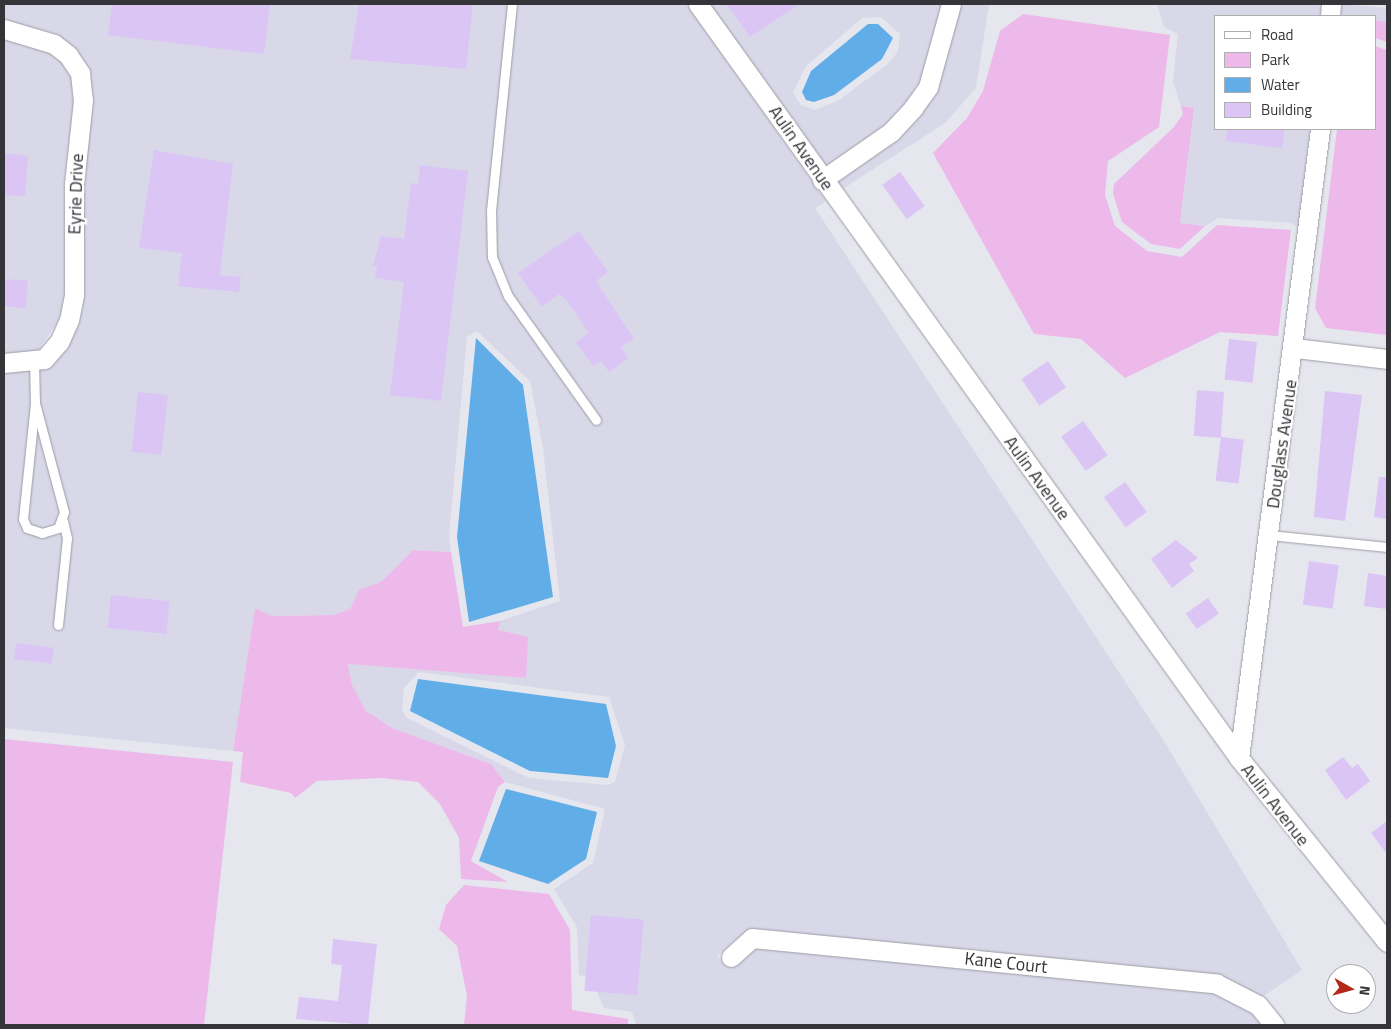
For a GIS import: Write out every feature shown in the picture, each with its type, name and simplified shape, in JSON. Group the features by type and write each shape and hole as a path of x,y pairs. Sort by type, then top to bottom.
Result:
{"street":[{"name":"Aulin Avenue","path":"698,4 822,180 1239,758 1387,942"},
{"path":"822,180 891,132 914,108 928,87 951,4"},
{"name":"Eyrie Drive","path":"4,30 54,44 68,55 80,73 83,100 74,184 74,295 59,342 44,359 4,363"},
{"name":"Douglass Avenue","path":"1239,758 1295,348 1320,130"},
{"path":"1295,348 1387,359"},
{"name":"Kane Court","path":"731,957 752,938 1217,984 1258,1004 1274,1025"}],"lane":[{"path":"512,4 491,210 492,257 508,296 596,420"},
{"path":"34,360 35,403 23,520 26,528 42,533 58,528 62,520"},
{"path":"35,403 63,497 62,520 67,538 58,625"},
{"path":"1269,535 1387,548"}],"shaded area":[{"path":"4,4 686,4 826,201 815,208 1164,741 1302,970 1262,997 745,932 717,956 731,968 756,947 1214,992 1251,1011 1262,1025 636,1025 632,1012 604,1008 590,977 579,975 577,927 554,889 593,863 605,809 505,782 491,764 392,728 366,711 352,685 348,664 526,678 497,630 500,621 560,601 543,448 530,381 477,331 467,337 449,536 451,552 413,550 381,582 359,590 350,609 333,615 272,616 255,608 233,751 4,728 4,372 51,364 68,346 78,324 84,295 83,185 93,101 89,73 4,21","holes":["419,672 609,697 625,745 615,782 607,785 529,778 407,718 402,710 404,688"]},
{"path":"709,4 941,4 932,48 919,83 906,103 884,126 824,168","holes":["881,17 900,34 898,51 889,63 839,100 815,110 801,105 793,93 806,66 862,18"]},
{"path":"961,4 989,4 976,88 945,123 841,190 835,182 898,137 936,91"},
{"path":"1157,4 1321,4 1321,15 1214,15 1214,130 1310,130 1299,228 1291,223 1218,218 1205,226 1180,223 1194,108 1181,106 1173,82 1178,34 1164,27"},
{"path":"1340,4 1387,8 1387,22 1376,20 1376,15 1340,15"},
{"path":"4,38 49,52 61,61 71,76 74,100 64,184 65,294 60,318 38,351 4,355"}],"green space":[{"path":"1023,14 1170,35 1159,127 1108,161 1105,195 1115,226 1147,251 1182,257 1217,225 1291,230 1278,336 1220,332 1125,378 1081,339 1034,334 933,153 967,118 983,91 1000,31"},
{"path":"1376,20 1387,22 1387,42 1376,38"},
{"path":"1376,46 1387,50 1387,335 1326,328 1315,308 1337,130 1376,130"},
{"path":"1181,106 1194,108 1180,223 1205,226 1180,249 1151,244 1122,222 1113,194 1114,184 1174,127 1183,114"},
{"path":"413,550 451,552 463,627 500,621 498,630 528,637 526,678 348,664 352,685 366,711 392,728 491,764 505,782 498,787 471,861 508,882 461,879 459,838 440,804 418,782 382,778 317,781 295,798 291,793 240,782 243,752 233,751 255,608 272,616 333,615 350,609 359,590 381,582"},
{"path":"4,739 233,762 204,1025 4,1025"},
{"path":"464,885 549,894 570,930 572,1010 628,1019 628,1025 464,1025 467,996 457,946 439,929 446,905"}],"water":[{"path":"868,24 878,24 893,38 882,59 834,95 814,102 806,100 802,92 811,71"},
{"path":"476,338 523,385 553,597 469,622 457,537"},
{"path":"418,679 606,704 616,746 608,778 530,771 410,711"},
{"path":"506,789 597,812 586,859 548,884 479,861"}],"building":[{"path":"112,4 270,4 264,54 108,35"},
{"path":"359,4 473,4 466,69 350,59"},
{"path":"727,4 799,4 750,37"},
{"path":"1227,130 1285,130 1282,148 1226,141"},
{"path":"154,150 233,164 220,275 241,277 239,292 178,286 182,253 139,248"},
{"path":"4,153 28,156 25,196 4,195"},
{"path":"420,165 468,171 441,401 390,395 404,282 375,278 377,266 373,266 381,236 404,239 411,183 418,184"},
{"path":"900,172 925,206 907,219 882,185"},
{"path":"579,231 608,272 596,281 634,339 621,347 628,358 609,372 601,361 593,366 576,342 589,333 567,301 559,294 542,307 518,273"},
{"path":"4,279 28,281 26,308 4,306"},
{"path":"1229,339 1257,342 1253,383 1225,380"},
{"path":"1048,361 1066,388 1039,405 1021,379"},
{"path":"1197,390 1224,392 1221,438 1194,436"},
{"path":"1325,391 1362,395 1345,521 1314,517"},
{"path":"138,392 168,395 162,455 132,452"},
{"path":"1083,421 1108,455 1086,471 1061,437"},
{"path":"1221,437 1244,440 1238,483 1216,481"},
{"path":"1379,477 1387,477 1387,519 1374,517"},
{"path":"1125,482 1147,512 1126,527 1104,497"},
{"path":"1176,540 1198,558 1189,564 1194,571 1172,588 1151,559"},
{"path":"1309,561 1339,565 1333,609 1303,605"},
{"path":"1368,573 1387,576 1387,609 1364,606"},
{"path":"111,595 170,601 166,634 108,628"},
{"path":"1208,598 1219,614 1197,629 1186,613"},
{"path":"16,643 54,648 52,664 14,659"},
{"path":"1343,757 1352,768 1358,764 1370,781 1346,800 1325,770"},
{"path":"1387,821 1387,854 1371,833"},
{"path":"591,915 644,920 637,995 584,991"},
{"path":"333,939 377,944 368,1025 296,1019 299,997 338,1001 342,965 331,964"}]}
